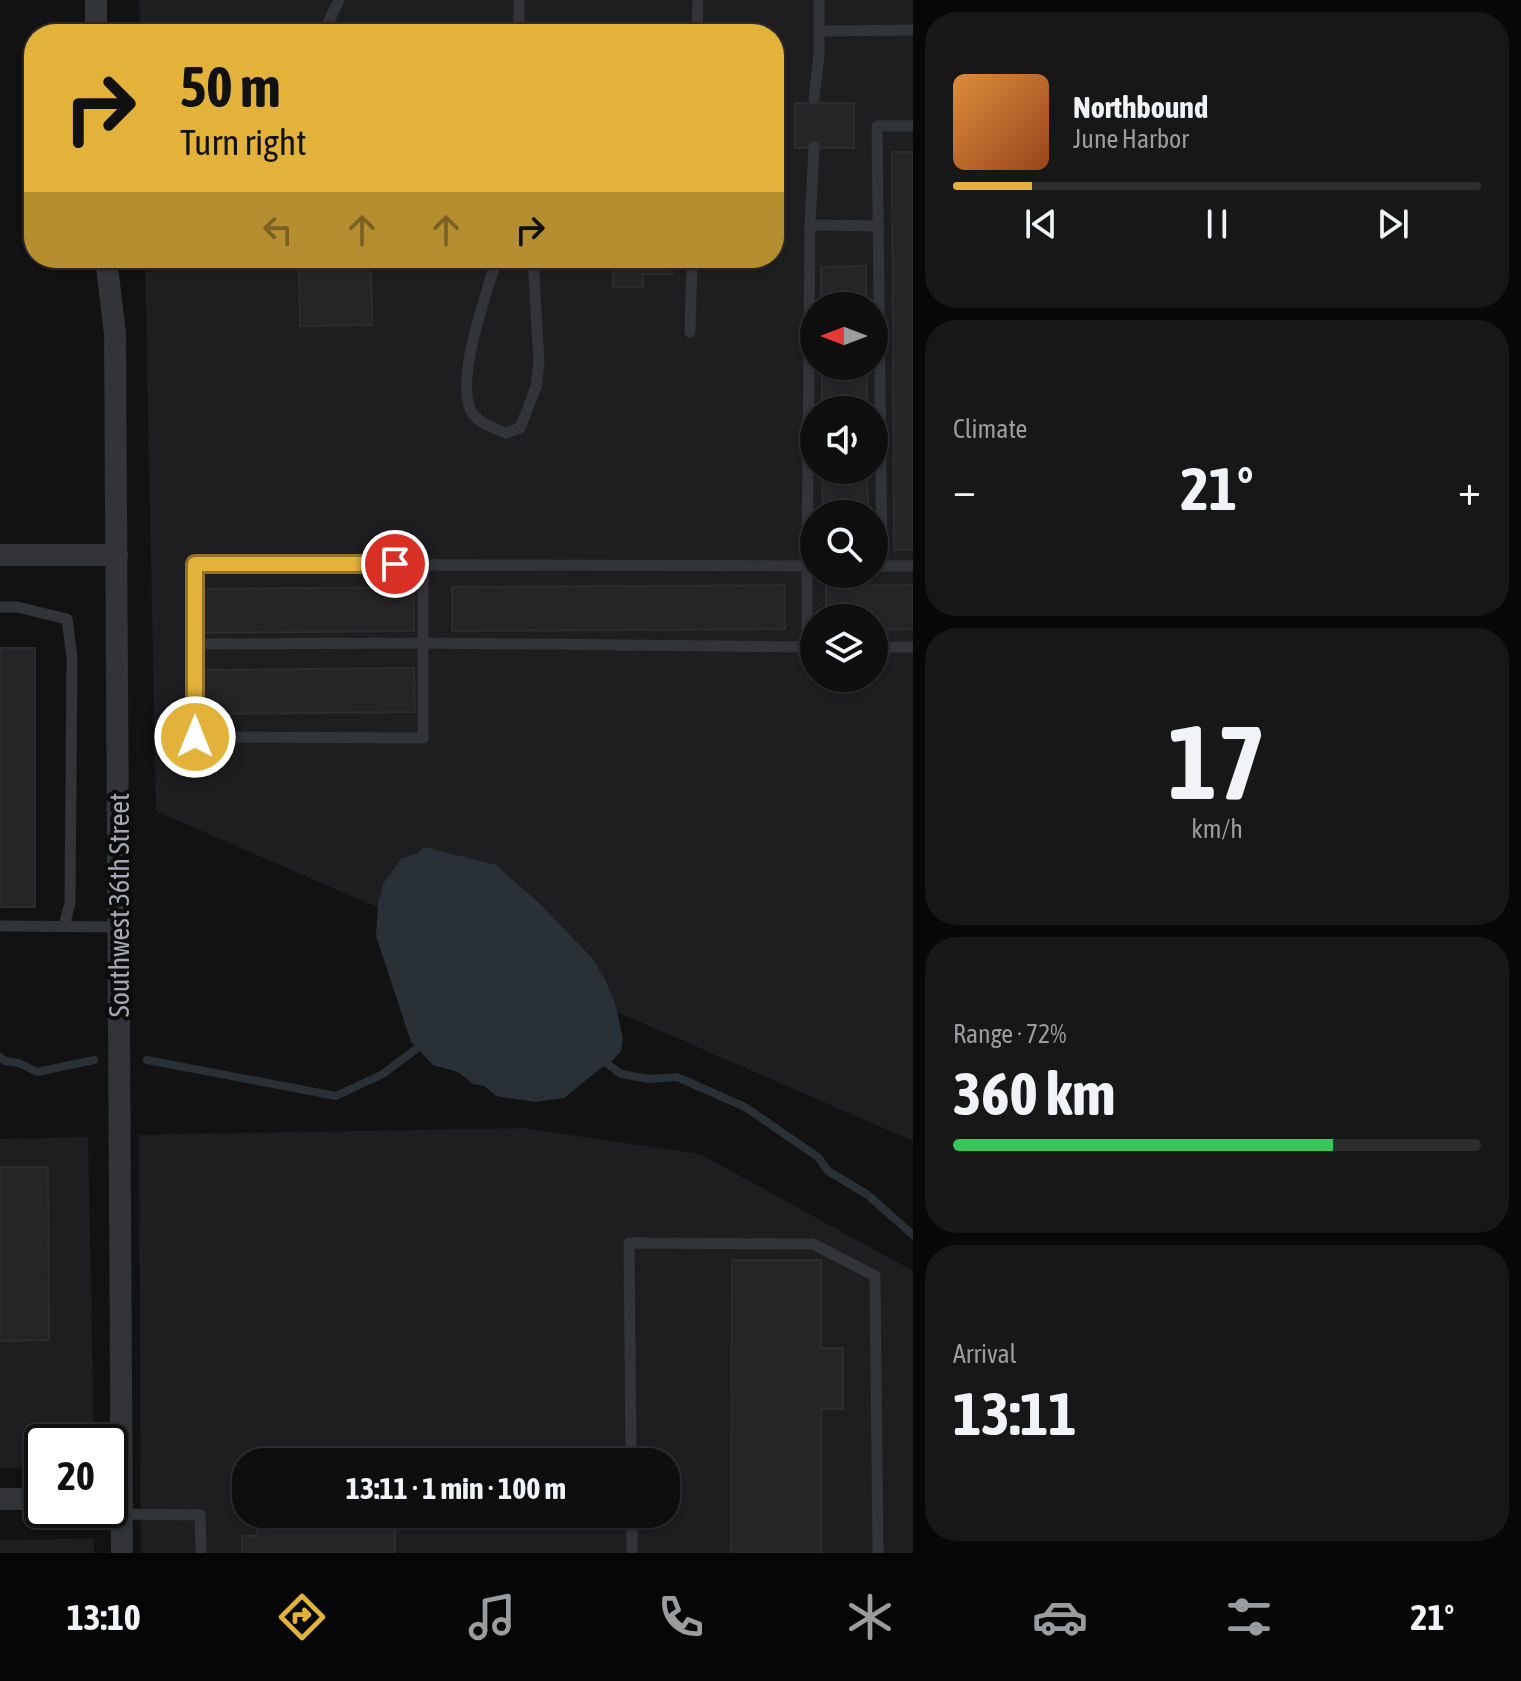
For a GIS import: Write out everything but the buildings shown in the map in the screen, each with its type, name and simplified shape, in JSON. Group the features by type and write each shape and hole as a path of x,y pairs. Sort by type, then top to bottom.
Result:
{"street":[{"path":"96,0 96,24"},
{"name":"Southwest 36th Street","path":"107,268 115,334 118,1424"},
{"path":"0,555 117,555"},
{"path":"0,1499 24,1499"},
{"name":"Southwest 36th Street","path":"120,1528 122,1553"}],"lane":[{"path":"328,24 339,0"},
{"path":"519,0 519,24"},
{"path":"697,24 698,0"},
{"path":"814,98 819,55 819,0"},
{"path":"819,31 913,30"},
{"path":"878,500 877,126 913,126"},
{"path":"811,500 810,225 814,147"},
{"path":"810,225 879,226"},
{"path":"494,268 472,351 467,394 473,414 492,428 506,433 520,428 536,387 539,363 534,268"},
{"path":"690,332 692,268"},
{"path":"423,565 423,738 195,737 195,564 800,566"},
{"path":"888,566 913,566"},
{"path":"0,607 17,607 67,619 72,658 71,887 64,926"},
{"path":"195,644 800,647"},
{"path":"888,647 913,647"},
{"path":"0,926 119,927"},
{"path":"631,1448 629,1243 813,1244 875,1276 878,1553"},
{"path":"128,1505 200,1515 201,1553"},
{"path":"632,1528 632,1553"}],"shaded area":[{"path":"139,0 913,0 913,1141 156,811 145,268 784,268 784,24 140,24"},
{"path":"425,847 496,865 541,905 592,958 606,981 623,1039 621,1051 609,1065 564,1098 535,1102 496,1096 458,1072 433,1065 411,1042 376,936 378,905 383,884 402,858 416,854"},
{"path":"523,1128 700,1154 913,1271 913,1553 141,1553 139,1135"},
{"path":"88,1137 94,1424 24,1424 24,1467 0,1468 0,1139"},
{"path":"94,1539 94,1553 0,1553 0,1540"}],"waterway":[{"path":"147,1060 336,1096 383,1074 416,1049"},
{"path":"0,1057 37,1072 94,1060"},
{"path":"609,1065 621,1074 649,1079 677,1077 745,1107 818,1157 828,1171 868,1195 913,1235"}],"route":[{"path":"195,737 195,564 395,564"}]}
